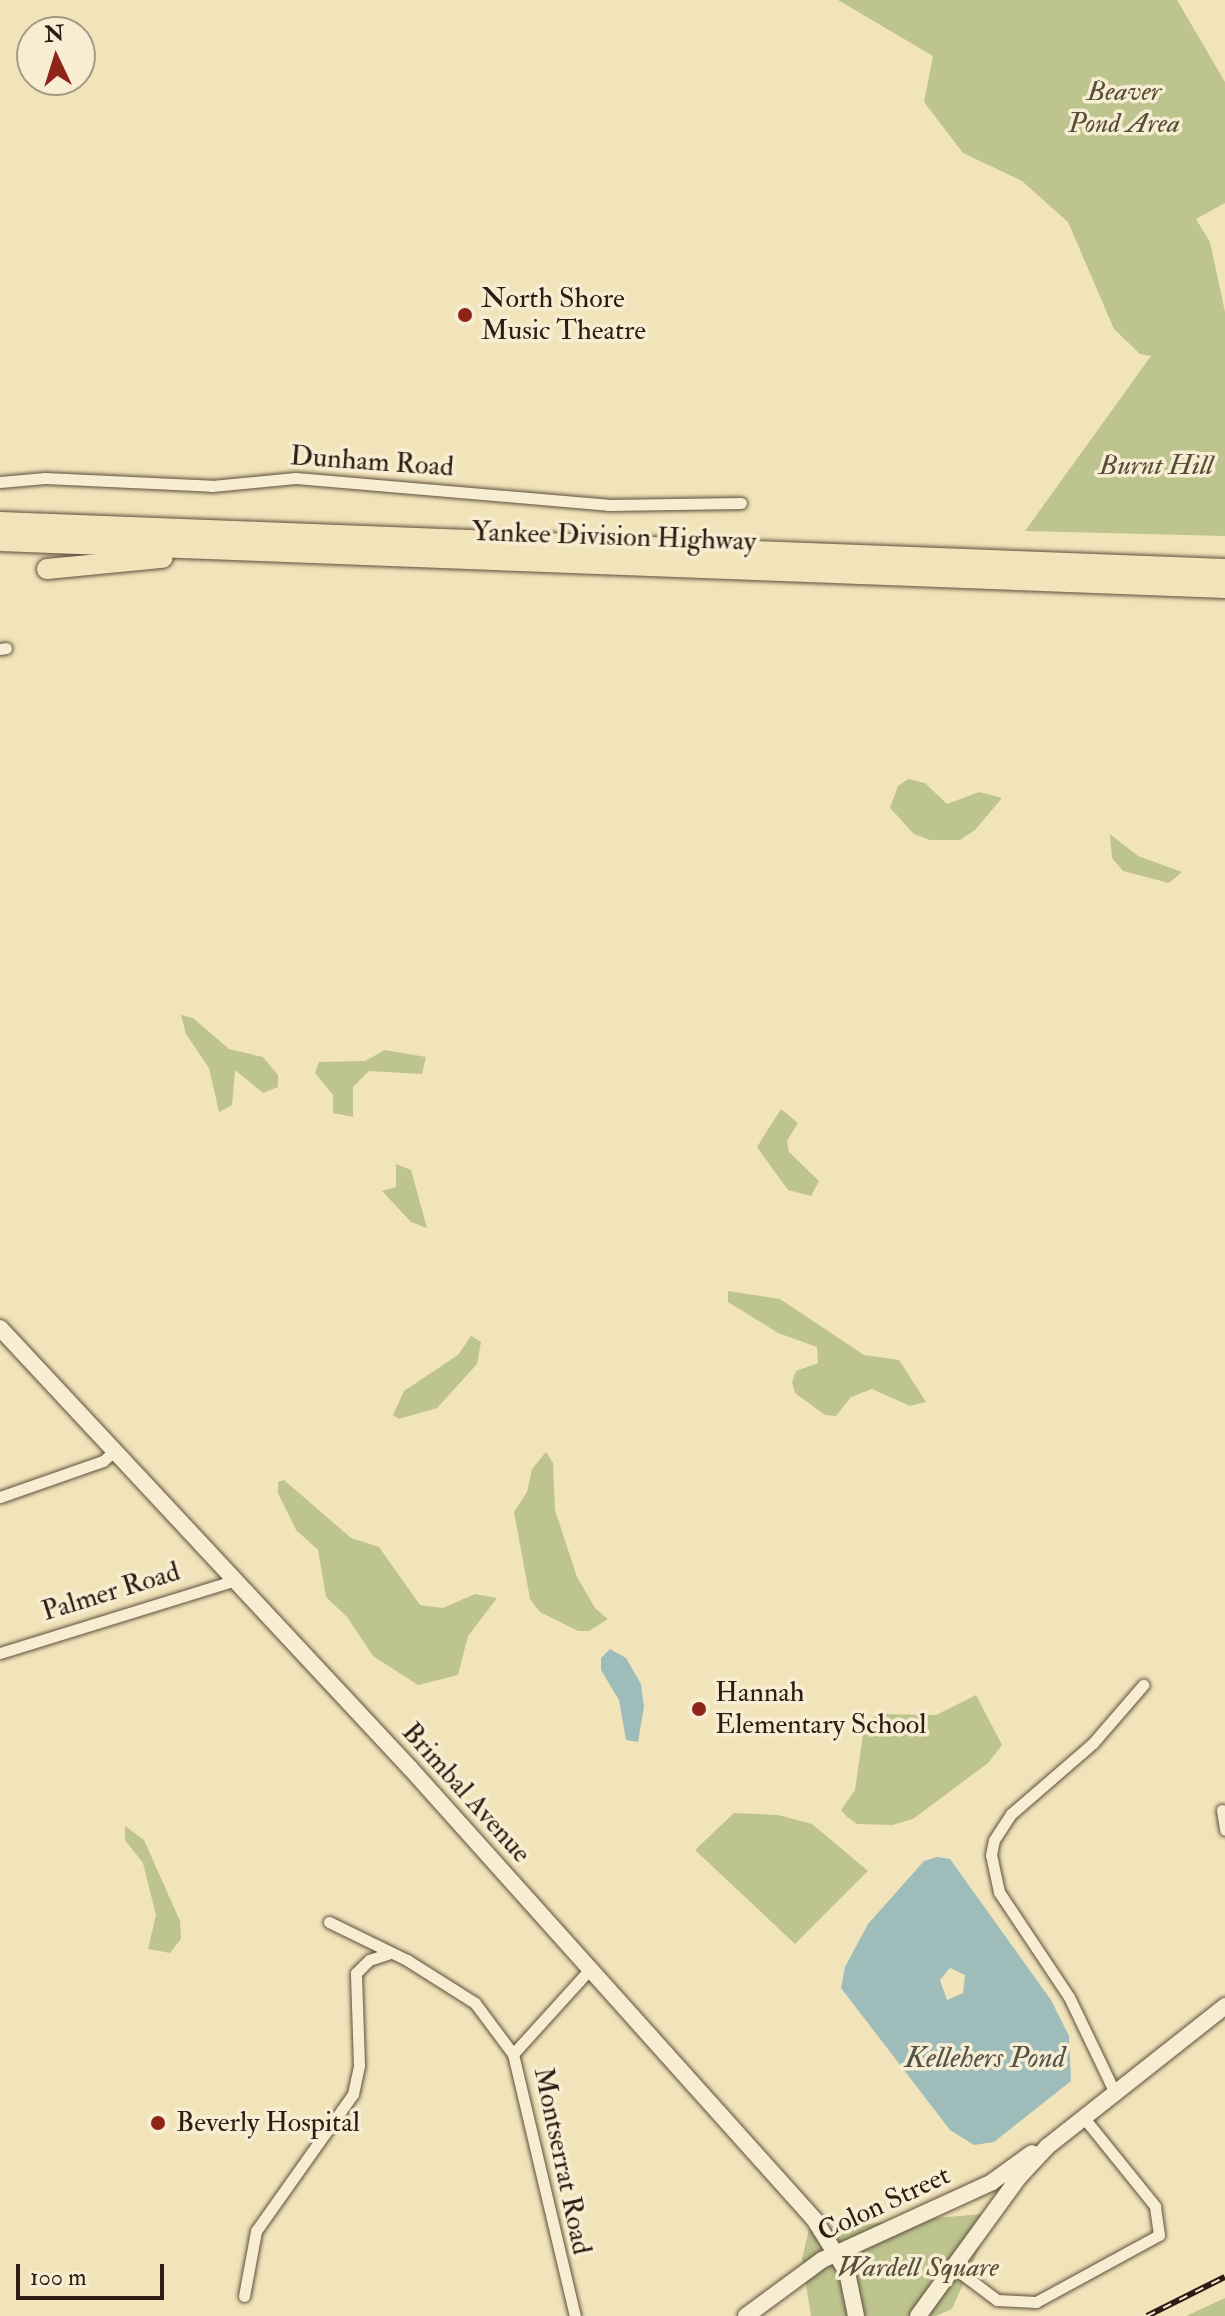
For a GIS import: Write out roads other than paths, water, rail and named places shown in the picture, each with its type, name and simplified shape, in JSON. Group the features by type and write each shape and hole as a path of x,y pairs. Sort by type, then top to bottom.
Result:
{"highway":[{"name":"Yankee Division Highway","path":"0,522 1225,569"},
{"name":"Yankee Division Highway","path":"0,541 1225,588"},
{"path":"47,569 248,551"}],"main road":[{"name":"Brimbal Avenue","path":"0,1328 236,1580 814,2219 838,2252 856,2316"},
{"path":"918,2316 994,2210 1048,2146 1225,2006"},
{"name":"Colon Street","path":"746,2316 838,2252 969,2192 1048,2146"},
{"path":"969,2192 980,2195 994,2210"}],"street":[{"name":"Dunham Road","path":"0,482 45,478 212,486 296,478 608,505 741,503"},
{"path":"0,1497 103,1461 114,1451"},
{"name":"Palmer Road","path":"0,1653 236,1580"},
{"path":"1115,2093 1069,1997 999,1892 991,1855 994,1840 1011,1814 1093,1743 1143,1685"},
{"path":"1222,1810 1225,1830"},
{"name":"Montserrat Road","path":"329,1922 388,1954 407,1960 475,2003 513,2054 575,2316"},
{"path":"244,2296 256,2231 353,2094 359,2065 356,1973 369,1960 388,1954"},
{"path":"513,2054 590,1969"},
{"path":"953,2267 997,2300 1036,2302 1159,2235 1161,2218 1155,2206 1084,2118"}],"water":[{"path":"610,1649 626,1658 641,1684 644,1707 638,1742 626,1740 619,1700 601,1670 601,1658"},
{"name":"Kellehers Pond","path":"937,1857 950,1859 1051,2000 1069,2036 1071,2081 994,2142 974,2145 950,2130 841,1988 845,1967 868,1924 924,1861","holes":["950,1968 965,1975 963,1993 947,2000 940,1980"]}],"railway":[{"path":"1147,2316 1225,2277"}],"place":[{"name":"North Shore Music Theatre","path":"465,315"},
{"name":"Hannah Elementary School","path":"699,1709"},
{"name":"Beverly Hospital","path":"158,2123"}],"park label":[{"name":"Beaver Pond Area","path":"1124,108"},
{"name":"Burnt Hill","path":"1156,466"},
{"name":"Wardell Square","path":"918,2268"}]}
